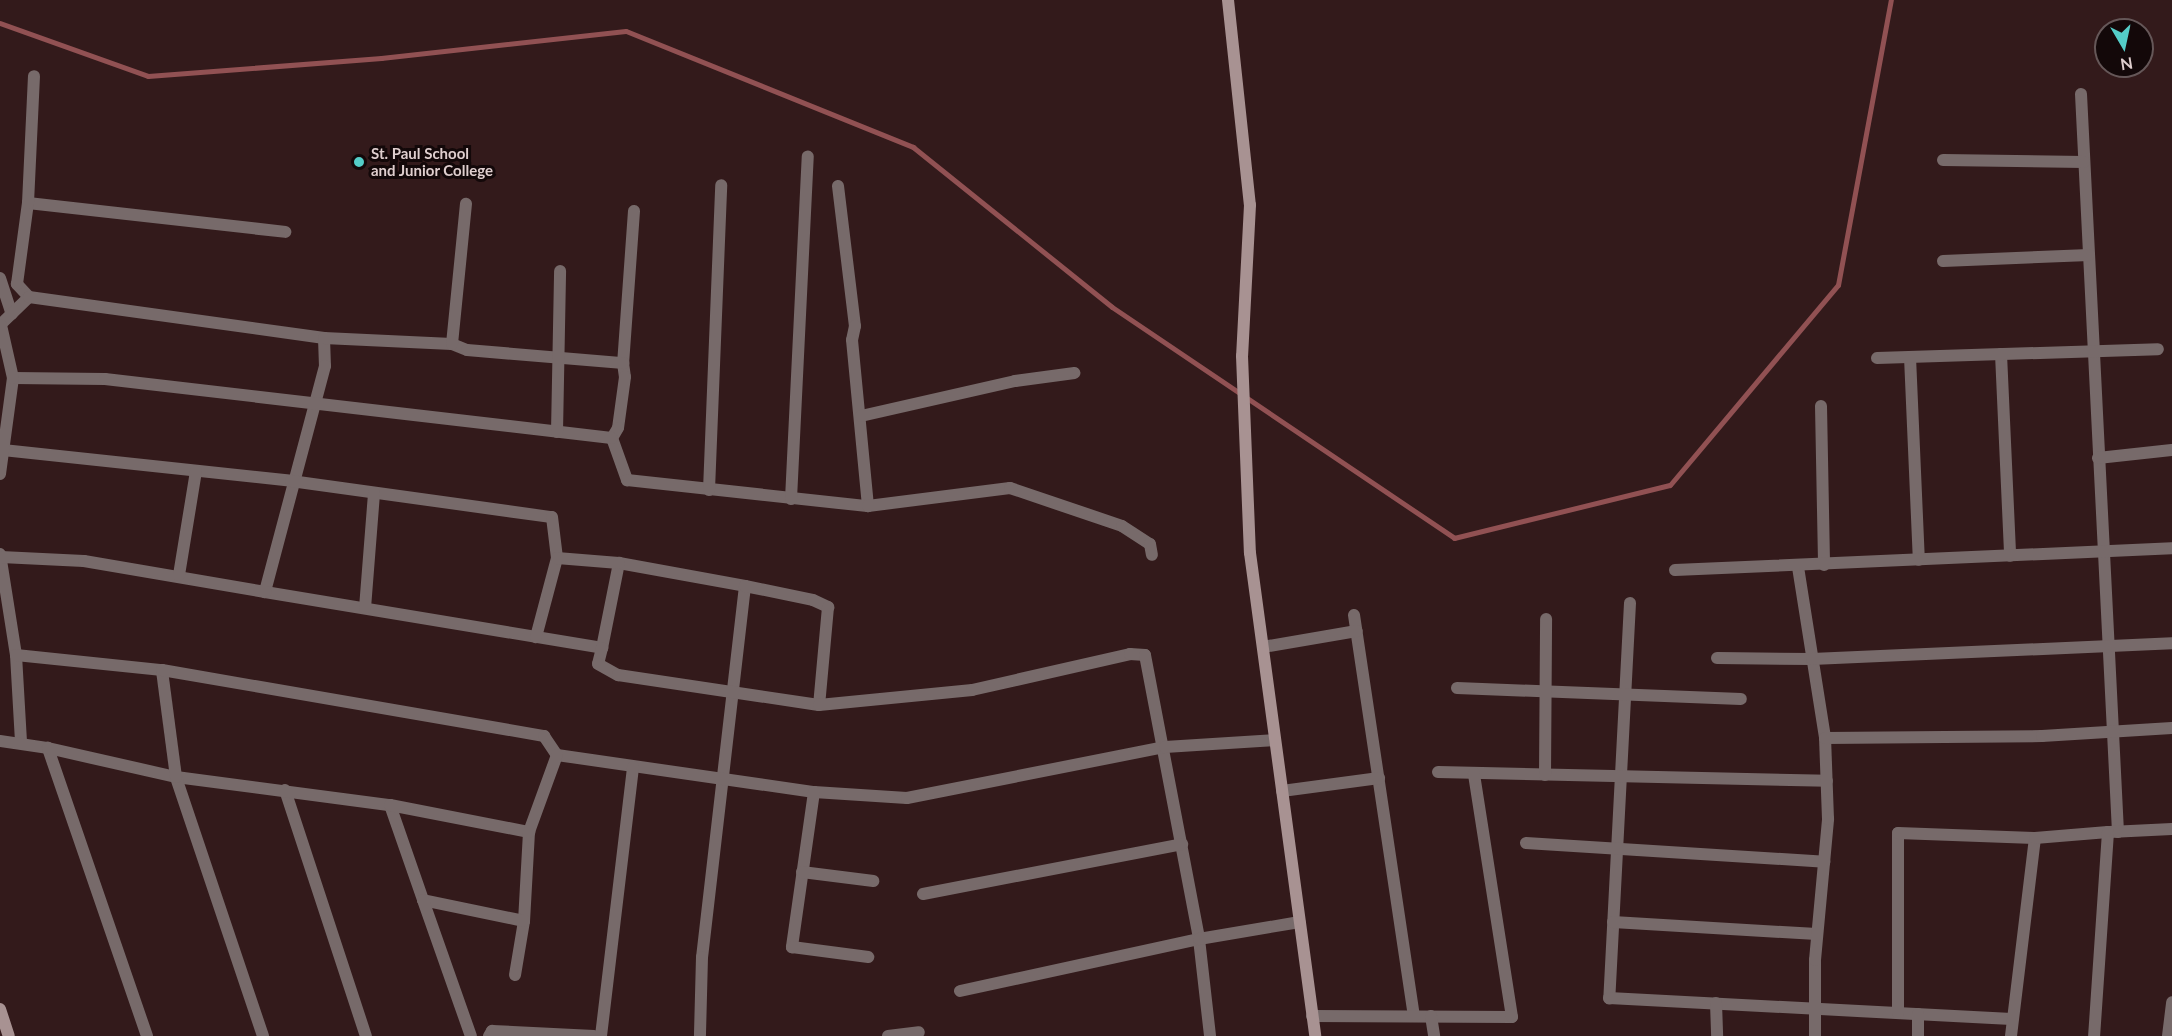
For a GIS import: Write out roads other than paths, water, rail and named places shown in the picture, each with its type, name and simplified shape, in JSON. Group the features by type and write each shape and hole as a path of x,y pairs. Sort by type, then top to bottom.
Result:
{"street":[{"path":"1228,0 1250,205 1242,383 1250,553 1315,1036"},
{"path":"34,76 28,203 17,284 29,297 324,338 452,344 467,350 623,363"},
{"path":"2081,94 2111,732 2113,832 2094,1036"},
{"path":"791,499 808,156"},
{"path":"1943,160 2084,162"},
{"path":"709,490 720,184"},
{"path":"838,186 855,326 852,340 868,506"},
{"path":"28,203 285,232"},
{"path":"452,344 466,204"},
{"path":"612,438 618,428 625,377 623,363 634,210"},
{"path":"1943,261 2089,255"},
{"path":"557,432 561,271"},
{"path":"0,278 12,314"},
{"path":"0,474 13,378 0,325 29,297"},
{"path":"265,592 324,366 324,338"},
{"path":"1877,358 2158,350"},
{"path":"2001,354 2010,556"},
{"path":"1910,357 1919,560"},
{"path":"861,416 1015,381 1074,373"},
{"path":"13,378 105,379 612,438"},
{"path":"1821,406 1824,565"},
{"path":"612,438 627,480 868,506 1010,488 1122,526 1150,544 1152,555"},
{"path":"3,450 294,482 552,517 557,558 536,637"},
{"path":"2098,458 2172,450"},
{"path":"178,575 196,471"},
{"path":"365,608 374,493"},
{"path":"1676,570 1798,567 2172,548"},
{"path":"21,743 16,655 0,556 84,561 178,575 265,592 602,648"},
{"path":"557,558 619,563 813,600 828,607 819,705"},
{"path":"619,563 598,664 618,675 733,689 819,705 972,690 1130,654 1145,655 1165,747 1199,939 1210,1036"},
{"path":"1798,567 1825,738 1827,781 1815,1036"},
{"path":"700,1036 702,957 745,586"},
{"path":"1630,603 1609,998 2011,1019"},
{"path":"1354,615 1414,1016"},
{"path":"1545,775 1546,619"},
{"path":"1263,647 1357,631"},
{"path":"1717,658 1812,659 2172,643"},
{"path":"16,655 162,670 543,736 556,755 814,792 907,798 1165,747 1275,740"},
{"path":"162,670 176,777 263,1036"},
{"path":"1457,688 1741,699"},
{"path":"1825,738 2111,732 2172,728"},
{"path":"0,741 48,748 176,777 390,806 529,832"},
{"path":"48,748 147,1036"},
{"path":"514,975 524,921 529,832 556,755"},
{"path":"601,1036 633,767"},
{"path":"1438,772 1827,781"},
{"path":"1312,1016 1512,1017 1474,773"},
{"path":"1282,791 1379,778"},
{"path":"285,790 366,1036"},
{"path":"814,792 792,947 868,957"},
{"path":"390,806 471,1036"},
{"path":"1898,1013 1898,833 2035,838 2172,829"},
{"path":"2011,1036 2011,1019 2035,838"},
{"path":"1526,843 1824,862"},
{"path":"923,894 1182,844"},
{"path":"802,872 873,881"},
{"path":"423,900 524,921"},
{"path":"960,991 1199,939 1300,922"},
{"path":"1613,922 1818,934"},
{"path":"2168,1036 2172,1002"},
{"path":"1716,1003 1717,1036"},
{"path":"0,1009 2,1023 9,1036"},
{"path":"1918,1014 1918,1036"},
{"path":"1431,1016 1434,1036"},
{"path":"489,1036 492,1031 594,1036"},
{"path":"888,1036 919,1032"}],"waterway":[{"path":"0,23 148,76 381,58 626,31 913,147 1112,307 1454,538 1670,485 1838,285 1891,0"}],"place":[{"name":"St. Paul School and Junior College","path":"359,162"}]}
